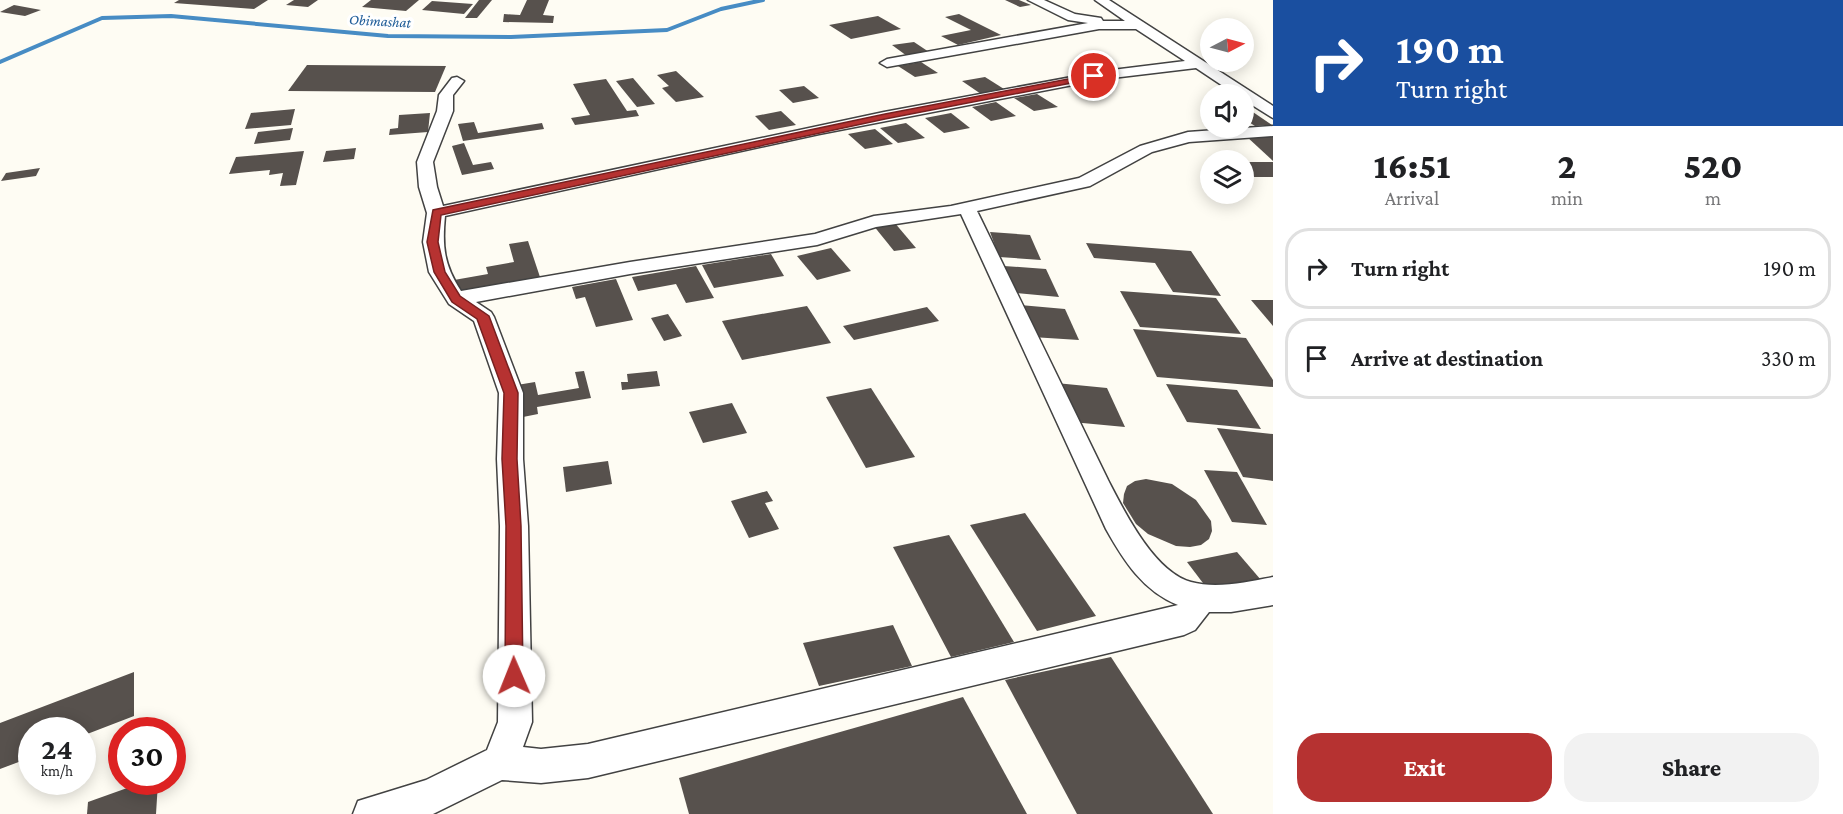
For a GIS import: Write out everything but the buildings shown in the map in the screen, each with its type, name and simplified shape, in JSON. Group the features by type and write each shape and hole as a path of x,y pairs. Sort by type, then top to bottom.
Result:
{"street":[{"path":"1034,0 1072,17 1113,24 1138,25"},
{"path":"1101,0 1273,113"},
{"path":"887,63 1113,24"},
{"path":"436,213 885,116 1074,79 1157,67 1198,64"},
{"path":"457,81 446,95 445,111 425,162 428,187 436,213 433,242 439,272 456,299 483,316 511,393 510,459 514,526 515,722 500,762"},
{"path":"456,299 630,268 817,239 874,222 951,211 1084,182 1146,149 1188,137 1273,131"},
{"path":"970,213 1101,492 1133,549 1163,583 1194,598 1216,601 1273,591"},
{"path":"372,814 431,797 500,762 541,766 588,761 1184,620 1196,608 1194,598"}],"waterway":[{"name":"Obimashat","path":"0,62 102,18 171,16 388,36 511,37 667,30 721,9 763,0"}],"route":[{"path":"514,676 511,393 483,316 456,299 439,272 433,242 436,213 885,116 1094,76"}]}
